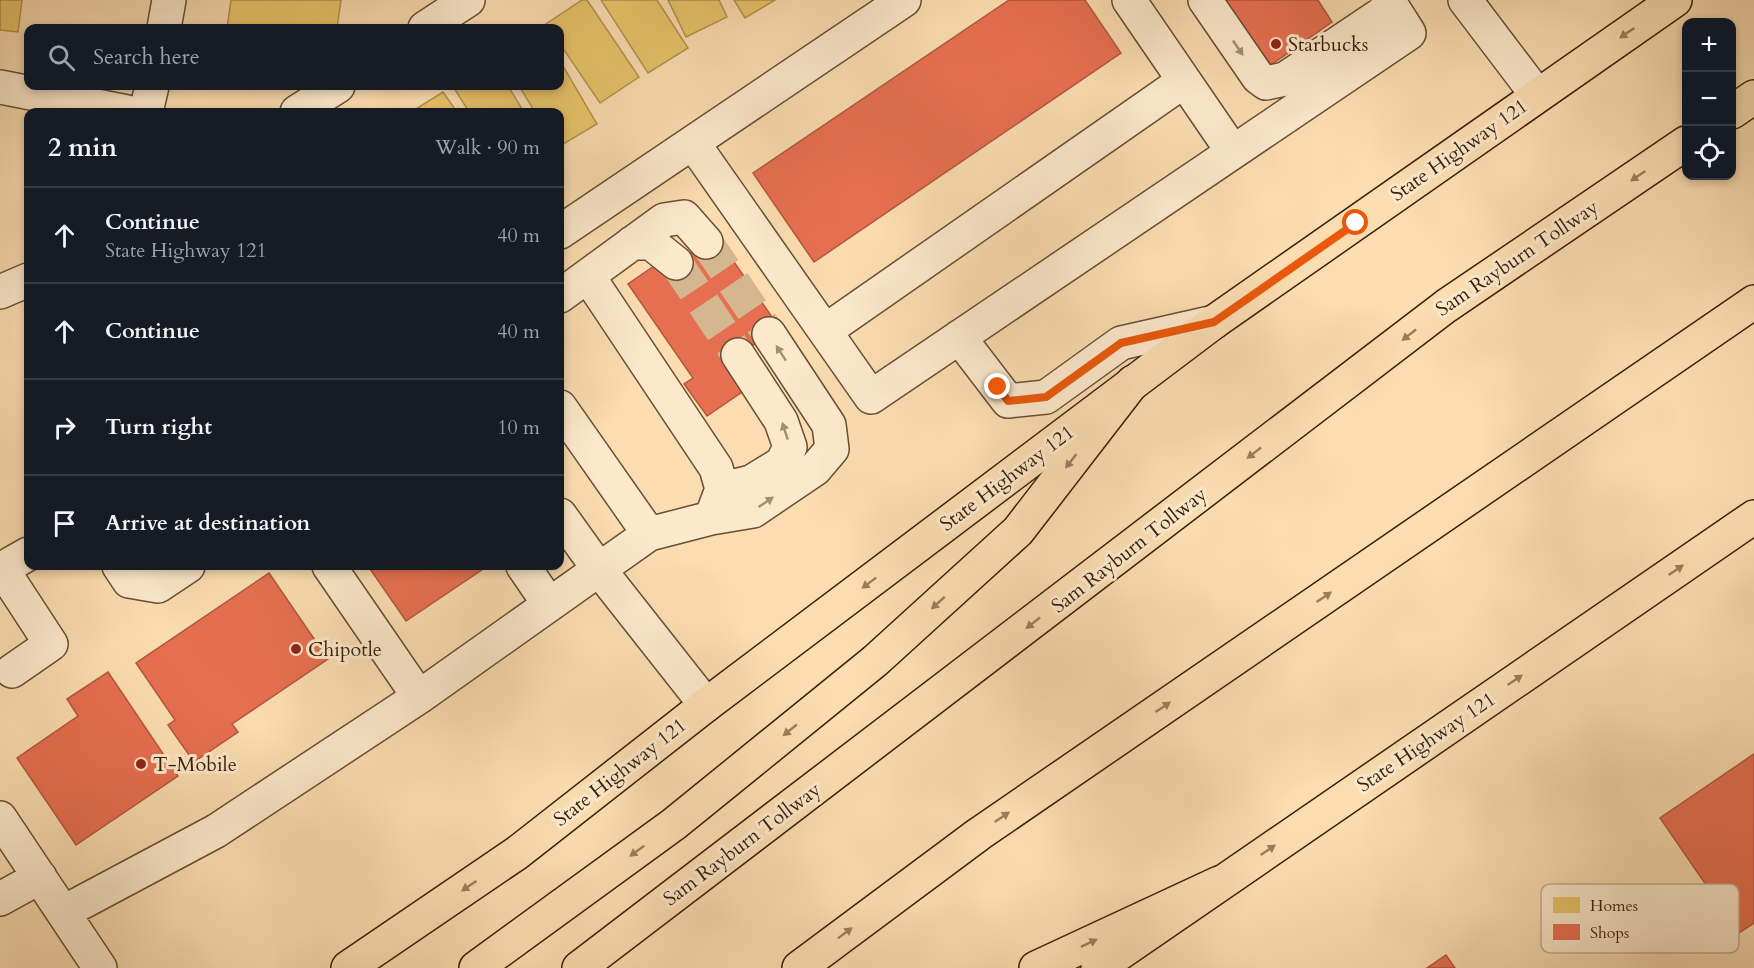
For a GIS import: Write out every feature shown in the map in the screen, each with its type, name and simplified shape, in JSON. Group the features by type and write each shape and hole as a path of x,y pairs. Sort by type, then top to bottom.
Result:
{"main road":[{"name":"State Highway 121","path":"348,968 517,853 706,705 1214,322 1675,0"},
{"path":"1736,109 1754,97"},
{"name":"Sam Rayburn Tollway","path":"579,968 1446,306 1682,146"},
{"path":"798,968 979,834 1754,302"},
{"path":"476,968 674,825 875,661 1018,531 1133,382"},
{"name":"State Highway 121","path":"1098,968 1754,517"},
{"path":"1036,968 1219,883"}],"street":[{"path":"165,24 169,0"},
{"path":"431,24 468,0"},
{"path":"564,229 904,0"},
{"path":"1129,0 1233,152"},
{"path":"693,143 871,397 1409,33 1390,4 1285,79 1266,83 1258,77 1205,0"},
{"path":"1465,0 1537,95"},
{"path":"825,331 1184,81"},
{"path":"0,87 107,108"},
{"path":"148,108 151,90"},
{"path":"303,108 332,90"},
{"path":"564,293 664,220 684,217 706,242"},
{"path":"632,243 651,243 676,263"},
{"path":"588,276 716,468 717,504"},
{"path":"0,292 24,282"},
{"path":"959,337 1008,401 1046,397 1121,343 1214,322"},
{"path":"717,504 753,511 816,469 832,449 829,425 769,334"},
{"path":"64,912 216,831 420,697 598,568 649,534 717,504 782,463 789,447 781,422 738,355"},
{"path":"564,413 649,534"},
{"path":"564,521 598,568 706,705"},
{"path":"10,564 51,644 12,671"},
{"path":"122,570 129,581 158,586 183,570"},
{"path":"332,570 420,697"},
{"path":"526,570 549,604"},
{"path":"0,818 100,968"},
{"path":"0,899 40,877"}],"building: Homes":[{"path":"0,0 22,0 18,32 0,30"},
{"path":"231,0 341,0 338,24 228,24"},
{"path":"582,0 587,0 639,77 600,103 564,50 564,24 546,24"},
{"path":"601,0 657,0 688,48 648,73"},
{"path":"668,0 719,0 727,17 686,37"},
{"path":"734,0 775,0 745,18"},
{"path":"564,68 597,124 564,144 564,108 533,108 521,90 564,90"},
{"path":"455,90 510,90 522,108 466,108"},
{"path":"443,92 454,108 417,108"}],"building: Shops":[{"path":"1009,0 1085,0 1121,53 814,262 753,173"},
{"name":"Starbucks","path":"1221,0 1318,0 1332,22 1268,67"},
{"path":"716,236 779,327 726,364 745,390 707,416 684,384 693,378 628,284 657,264 663,272"},
{"path":"371,570 482,570 406,621"},
{"path":"269,573 328,659 232,724 238,732 194,762 168,725 175,720 136,663"},
{"path":"108,672 178,776 76,845 17,758 78,716 67,699"},
{"path":"1754,754 1754,923 1739,933 1739,884 1705,884 1660,818"},
{"path":"1446,955 1455,968 1427,968"}],"tunnel":[{"path":"706,242 769,334"},
{"path":"676,263 738,355"}],"place":[{"name":"Starbucks","path":"1276,44"},
{"name":"Chipotle","path":"296,649"},
{"name":"T-Mobile","path":"141,764"}],"route":[{"path":"998,387 1008,401 1046,397 1121,343 1214,322 1356,223"}]}
